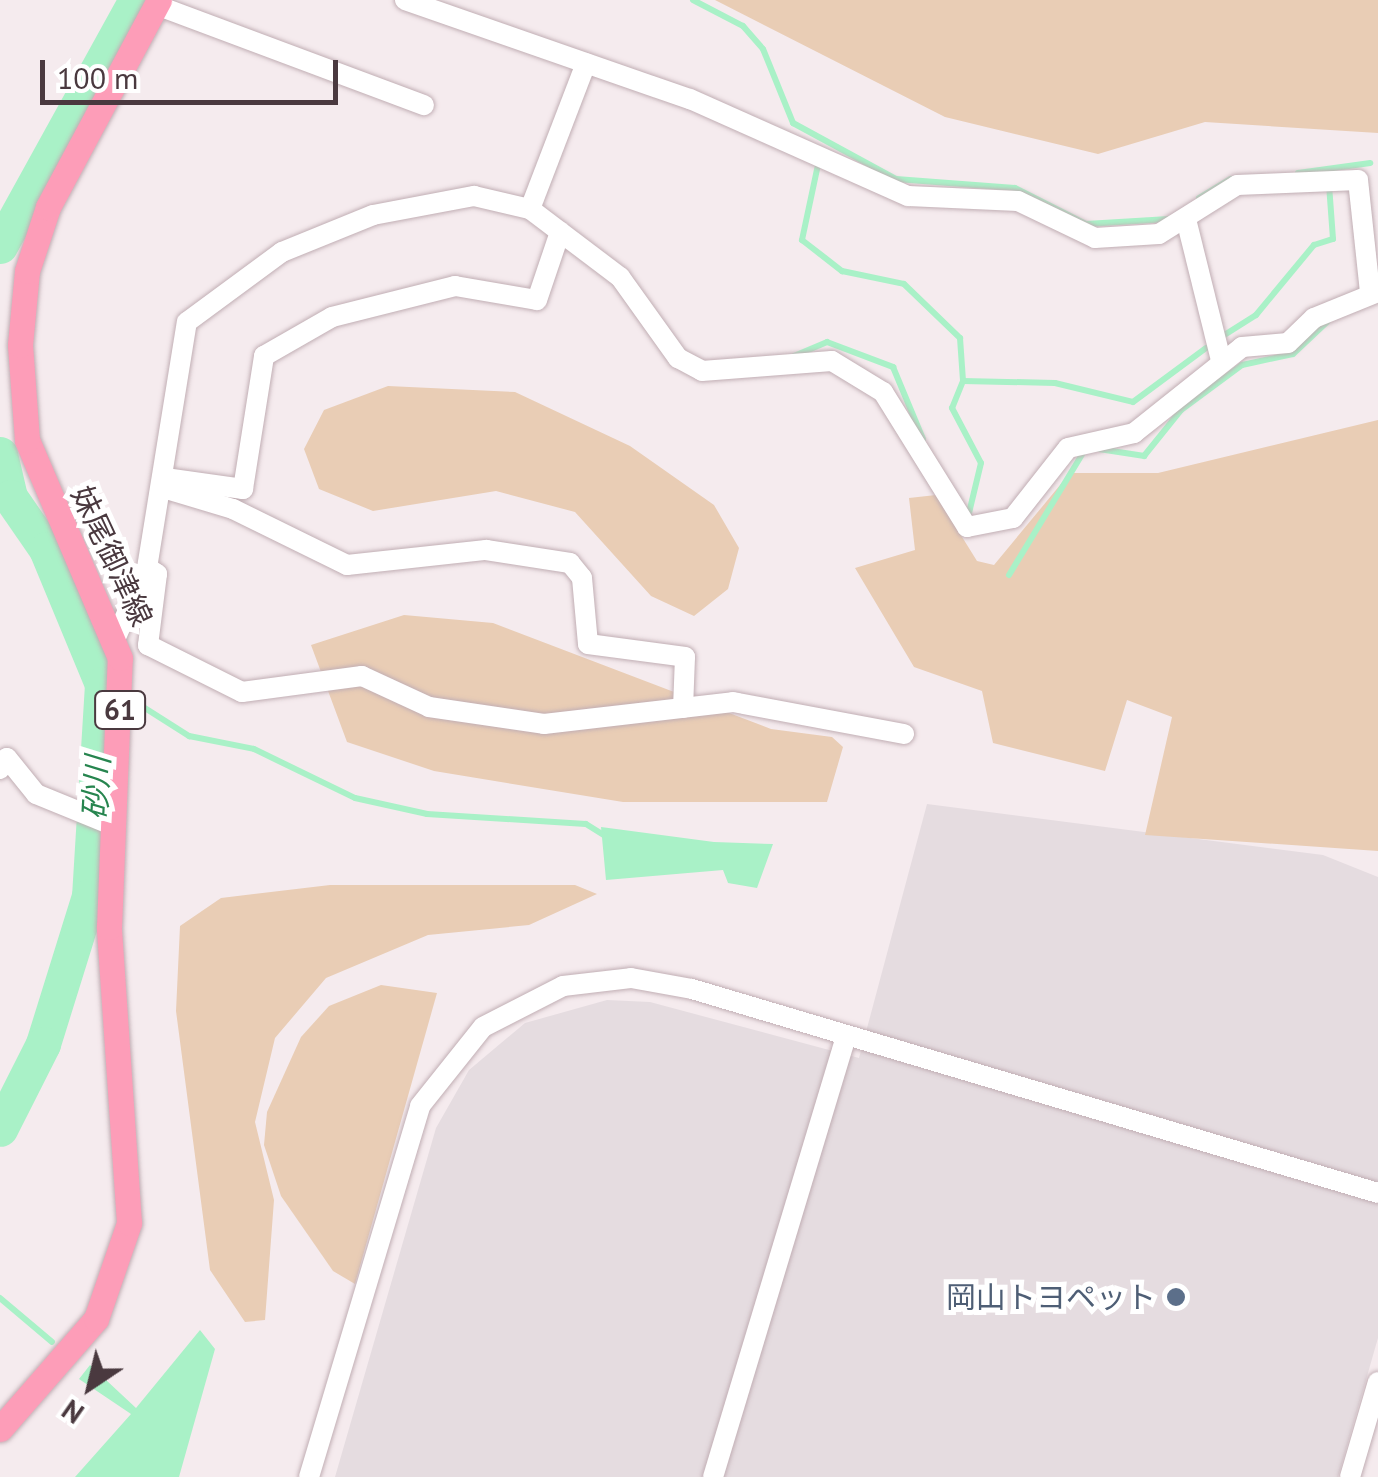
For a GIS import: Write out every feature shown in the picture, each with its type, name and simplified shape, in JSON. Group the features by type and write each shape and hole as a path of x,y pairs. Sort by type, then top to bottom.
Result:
{"main road":[{"name":"妹尾御津線","path":"0,1429 96,1319 129,1223 99,822 117,635 27,440 20,345 28,271 48,207 157,2"}],"street":[{"path":"117,635 147,568 164,483 175,378 196,308 282,252 373,214 474,196 530,209 620,276 678,358 702,371 832,361 883,392 972,526 1013,518 1068,448 1134,433 1242,347 1288,343 1314,318 1374,292 1358,180 1237,185 1187,222 1160,234 1096,238 1018,201 908,196 816,152 586,63 406,0"},
{"path":"157,2 424,105"},
{"path":"530,209 586,63"},
{"path":"1187,222 1221,360"},
{"path":"164,483 243,489 264,356 332,317 437,290 469,286 537,300 560,232"},
{"path":"164,483 233,509 347,565 486,550 570,563 582,578 588,644 685,657 683,708"},
{"path":"147,568 157,574 148,645 242,692 362,676 428,707 544,724 683,708 775,706 904,734"},
{"path":"0,769 7,758 36,794 99,822"},
{"path":"310,1477 420,1106 483,1027 563,986 632,978 846,1036 1378,1192"},
{"path":"714,1477 846,1036"},
{"path":"1350,1477 1378,1382"}],"shaded area":[{"path":"715,0 1378,0 1378,133 1205,122 1098,154 945,117"},
{"path":"388,386 515,392 630,446 714,505 739,548 728,589 694,616 651,596 575,512 496,491 373,511 319,489 304,449 324,410"},
{"path":"1378,420 1378,851 1145,835 1172,717 1127,700 1105,771 993,743 982,691 914,667 855,568 915,550 909,498 936,495 977,561 994,565 1070,473 1158,473"},
{"path":"404,615 493,623 771,729 832,737 843,747 827,802 623,802 434,771 347,742 311,645"},
{"path":"927,804 1323,855 1378,877 1378,1338 1338,1477 335,1477 436,1128 469,1070 525,1023 607,1000 650,1002 859,1058"},
{"path":"601,827 714,842 773,844 757,888 728,883 723,870 606,880"},
{"path":"330,885 575,885 597,894 529,925 428,935 326,978 275,1038 255,1122 274,1200 265,1320 245,1322 210,1270 176,1011 180,926 221,898"},
{"path":"381,985 437,993 355,1284 333,1271 281,1196 264,1145 267,1112 301,1037 329,1006"},
{"path":"200,1330 215,1349 179,1477 75,1477 131,1414 79,1379 90,1365 136,1408"}],"waterway":[{"name":"砂川","path":"0,246 136,0"},
{"path":"693,0 743,26 763,49 793,123 896,179 1015,188 1086,224 1169,219"},
{"path":"819,160 802,240 842,271 904,284 960,338 963,381 1055,383 1133,402 1206,348"},
{"path":"1298,173 1370,163"},
{"path":"1199,198 1231,179"},
{"path":"1218,339 1256,315 1314,245 1333,239 1329,184"},
{"path":"1099,449 1144,456 1181,410 1242,365 1293,354 1327,322"},
{"path":"794,356 827,342 893,367 923,439"},
{"path":"963,381 952,408 981,463 968,517"},
{"path":"1009,575 1083,453"},
{"name":"砂川","path":"0,454 10,497 46,549 102,684 89,896 43,1044 0,1129"},
{"path":"137,703 189,736 254,749 355,798 427,814 586,824 608,838"},
{"path":"0,1298 52,1342"}],"place":[{"name":"岡山トヨペット","path":"1176,1297"}]}
